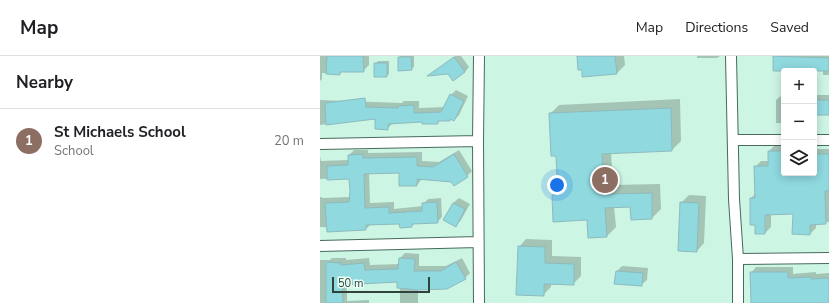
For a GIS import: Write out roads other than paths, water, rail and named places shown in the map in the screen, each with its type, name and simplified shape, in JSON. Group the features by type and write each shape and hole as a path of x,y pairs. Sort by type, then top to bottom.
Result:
{"street":[{"path":"479,56 479,303"},
{"path":"731,56 734,199 738,260 738,303"},
{"path":"733,140 781,140"},
{"path":"817,140 829,140"},
{"path":"320,144 478,141"},
{"path":"320,246 478,242"},
{"path":"738,260 829,258"}],"place":[{"name":"St Michaels School","path":"605,180"}]}
